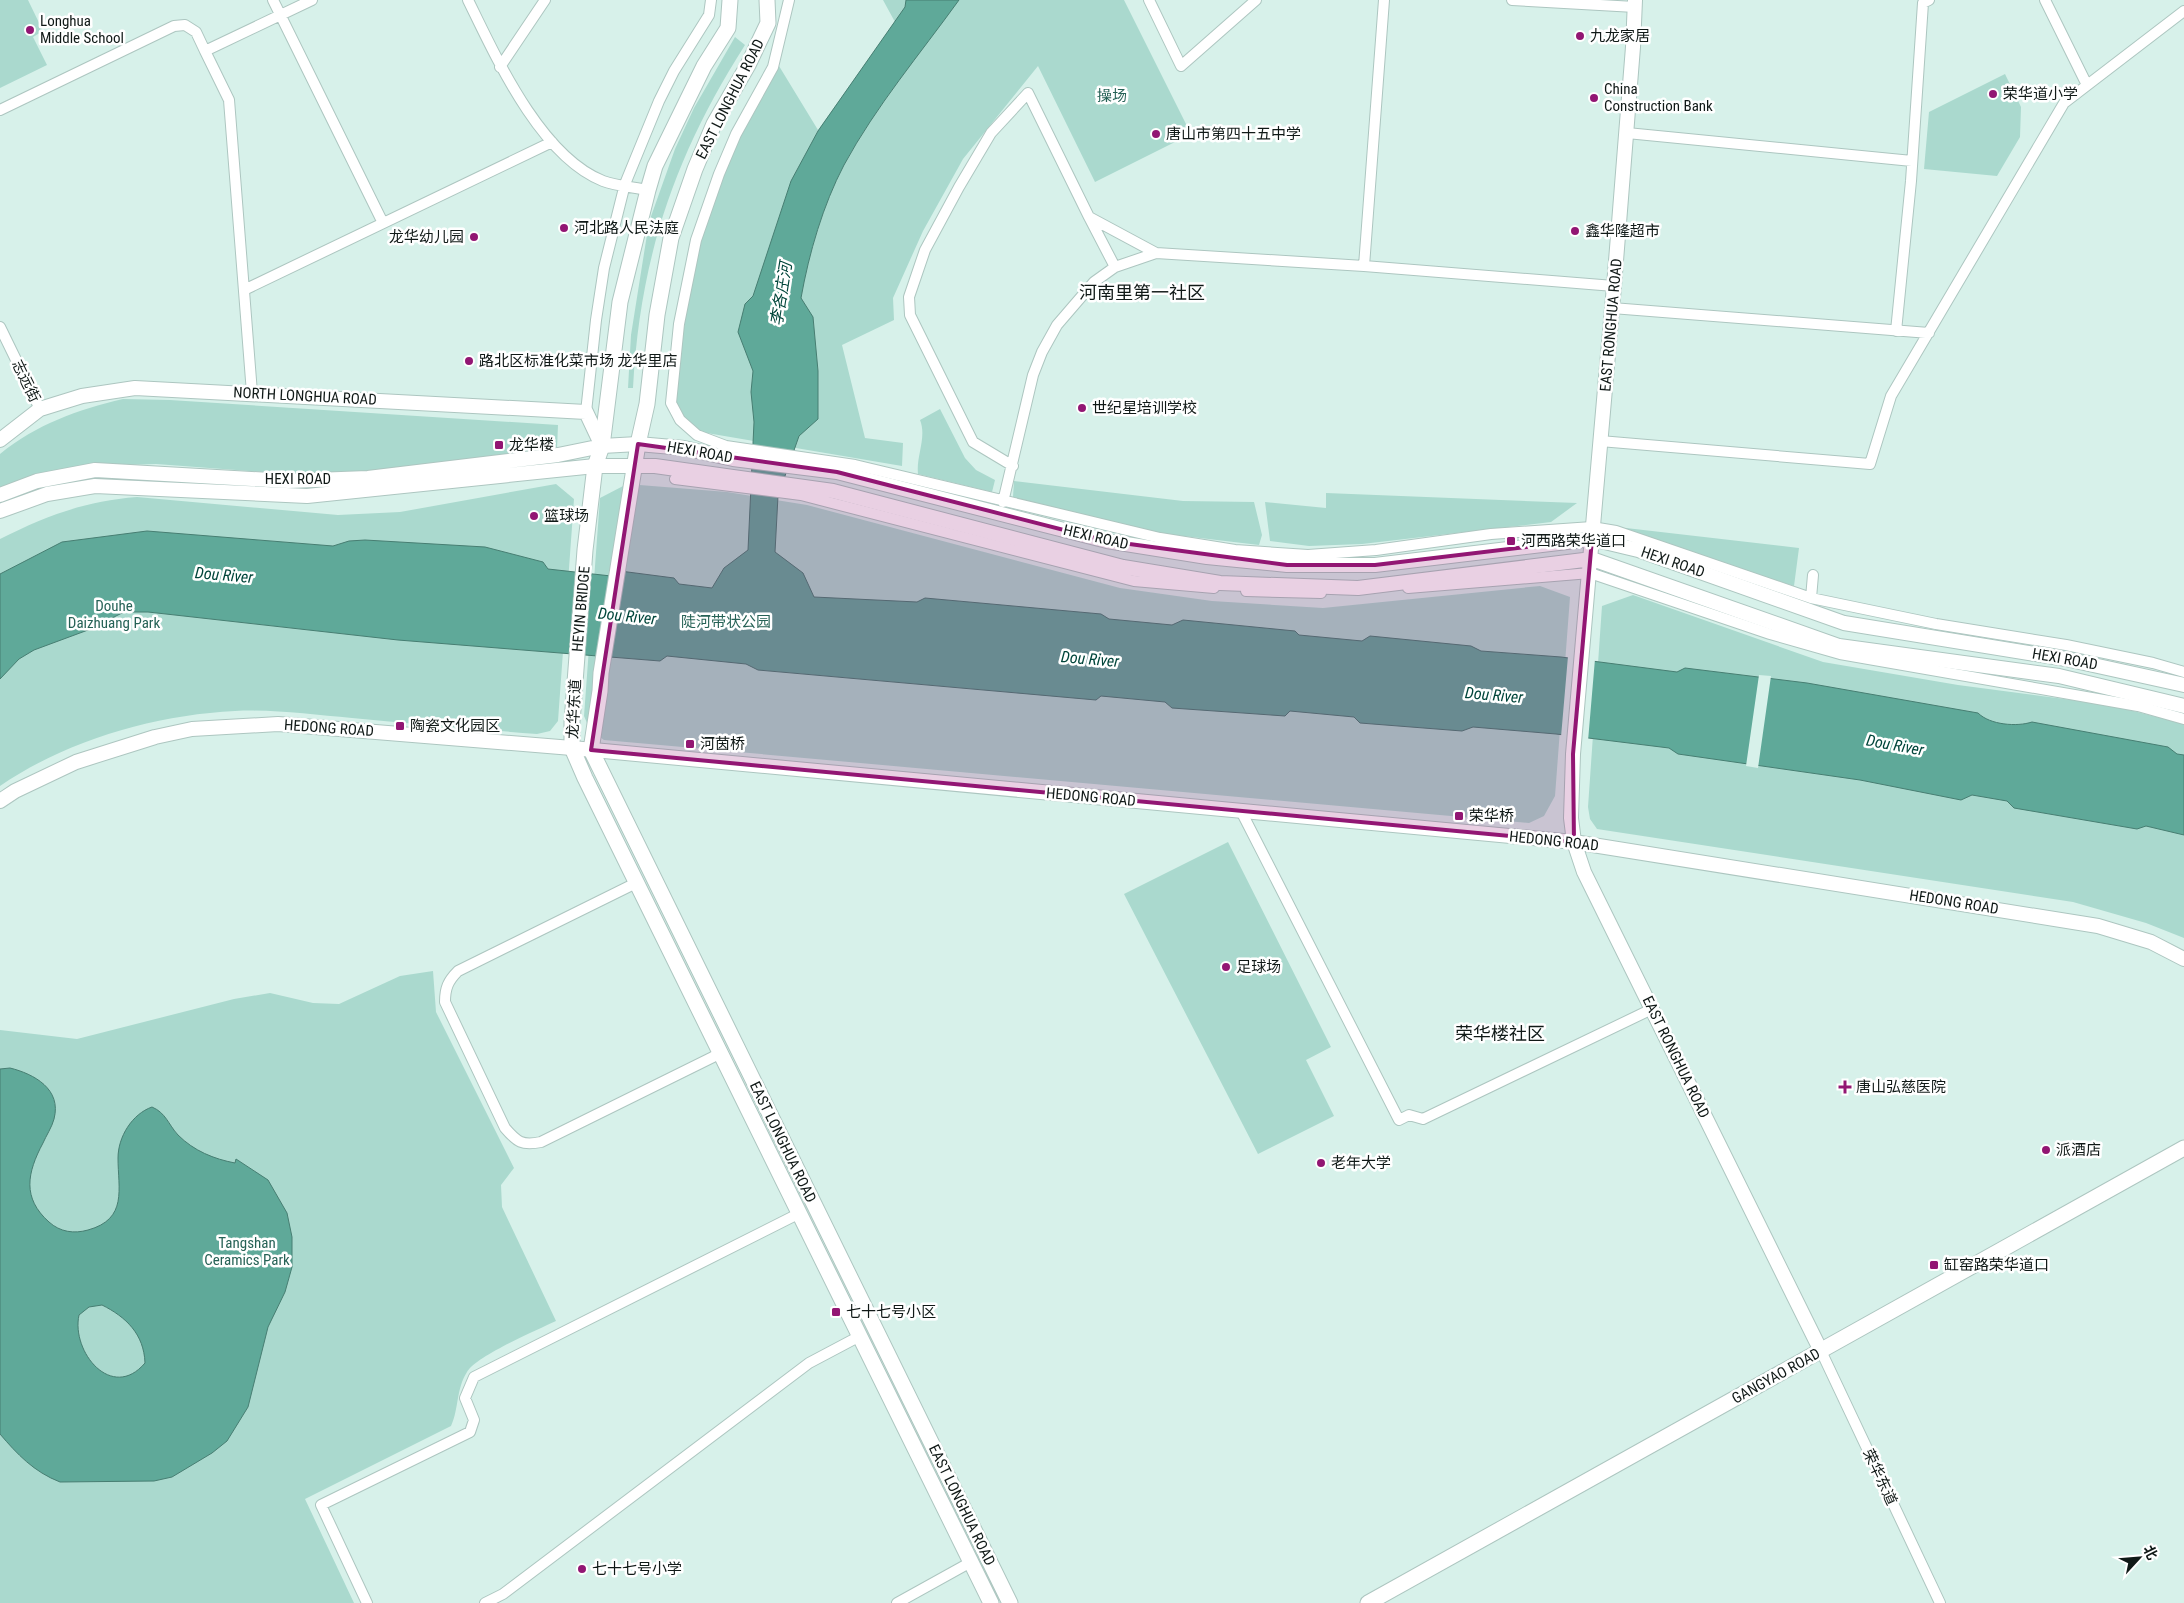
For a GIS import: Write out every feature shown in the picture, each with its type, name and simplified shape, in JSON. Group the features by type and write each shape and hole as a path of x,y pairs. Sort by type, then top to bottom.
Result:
{"main road":[{"path":"596,466 602,446 620,302 648,190 655,166 696,83 728,28 730,0"},
{"name":"EAST LONGHUA ROAD","path":"767,0 768,23 748,65 714,124 695,169 671,238 657,315 647,404 638,444 620,550 591,750 1010,1603"},
{"name":"EAST RONGHUA ROAD","path":"1635,4 1627,133 1592,533 1592,559 1573,754 1572,818 1574,842 1584,872 1821,1351"},
{"name":"NORTH LONGHUA ROAD","path":"0,440 40,409 82,396 135,388 586,412"},
{"path":"586,412 602,446"},
{"name":"HEXI ROAD","path":"0,495 37,482 95,470 288,481 358,478 558,455 602,446 638,444 684,448 733,458 805,462 1108,542 1207,557 1287,565 1375,565 1592,533 1844,623 2066,659 2184,685"},
{"name":"HEXI ROAD","path":"0,510 47,494 95,486 307,496 596,466 654,466 733,481 801,490 833,491 1123,567 1220,583 1358,588 1592,559 1839,646 2059,676 2184,706"},
{"name":"HEYIN BRIDGE","path":"576,669 586,550 596,466"},
{"path":"1839,646 1844,623"},
{"name":"龙华东道","path":"572,748 576,669"},
{"name":"HEDONG ROAD","path":"0,801 15,791 76,762 155,737 192,729 278,724 572,748 1574,842 2098,926 2151,942 2184,959"},
{"name":"EAST LONGHUA ROAD","path":"572,748 636,883 991,1603"},
{"name":"GANGYAO ROAD","path":"1368,1603 2184,1148"}],"street":[{"path":"273,0 383,223"},
{"path":"205,51 312,0"},
{"path":"468,0 500,67 522,103 552,142 572,162 603,181 648,190"},
{"path":"500,67 545,0"},
{"path":"586,412 604,268 625,184 659,101 674,71 709,15 711,0"},
{"path":"789,0 773,67 736,134 696,240 679,324 671,403 680,420 697,435 726,446 805,462 855,465 1003,502 1160,538 1235,550 1308,555 1376,550 1491,534 1616,531 1812,598 1936,624 2066,645 2153,663 2184,672"},
{"path":"1149,0 1181,66 1256,0"},
{"path":"1364,266 1384,0"},
{"path":"1512,0 1635,4"},
{"path":"1896,331 1912,181 1923,3 1929,0"},
{"path":"2045,0 2087,85"},
{"path":"1600,441 1870,464 1891,396 2064,103 2184,11"},
{"path":"0,110 174,26 185,24 196,32 229,100 252,393"},
{"path":"1014,466 973,442 910,315 909,297 925,250 959,187 991,133 1028,93 1115,267"},
{"path":"1627,133 1912,161"},
{"path":"244,290 552,142"},
{"path":"1089,217 1156,253"},
{"path":"1003,502 1014,466 1033,375 1042,352 1057,326 1094,282 1115,267 1156,253 1364,266 1614,286"},
{"path":"1612,308 1929,333"},
{"name":"志远街","path":"0,327 40,409"},
{"path":"675,479 733,481"},
{"path":"801,490 1142,581 1277,592 1358,593 1590,574 1770,634 1840,654 2138,706 2184,719"},
{"path":"1812,598 1813,576"},
{"path":"1242,812 1399,1120 1409,1115 1423,1119 1652,1010"},
{"path":"636,883 458,971 450,979 445,990 446,1002 505,1128 517,1142 527,1145 541,1142 720,1052"},
{"path":"367,1603 322,1505 470,1432 474,1420 465,1398 474,1378 800,1214"},
{"path":"485,1603 503,1594 809,1363 860,1336"},
{"name":"荣华东道","path":"1821,1351 1940,1603"},
{"path":"898,1603 971,1562"}],"highlighted area":[{"path":"638,444 837,472 1107,541 1287,565 1375,565 1592,539 1573,754 1574,842 591,750"}],"green space":[{"name":"Longhua Middle School","path":"0,0 28,0 43,31 33,37 47,65 0,88"},
{"name":"操场","path":"883,0 1124,0 1191,134 1095,182 1038,66 963,159 923,231 893,298 894,320 842,345 865,438 903,443 902,466 695,431 678,406 677,386 685,319 692,281 701,243 725,168 759,98 779,66 818,130 895,22"},
{"path":"735,37 745,45 720,86 699,127 665,209 653,251 644,295 637,340 633,388 628,388 631,335 649,222 675,149 694,108"},
{"path":"2005,74 2021,107 2020,137 1997,176 1924,169 1929,112"},
{"path":"123,399 170,400 558,425 557,449 378,473 305,475 156,464 123,465 0,490 0,454 14,443 58,419"},
{"path":"940,409 965,458 976,470 995,480 992,492 918,474 918,460 922,440 920,420"},
{"path":"1014,481 1183,501 1254,502 1262,535 1259,545 1158,533 1082,516 1013,497"},
{"name":"Douhe Daizhuang Park","path":"556,484 574,499 558,721 550,731 537,734 279,712 235,711 205,713 143,724 83,743 54,755 0,786 0,539 66,511 100,502 137,497 338,515 400,512"},
{"name":"陡河带状公园","path":"627,484 727,492 807,505 1120,588 1212,601 1323,608 1540,586 1570,597 1555,796 1544,816 1529,823 604,740 590,730 584,716 600,498"},
{"path":"1326,493 1577,503 1551,522 1362,544 1309,546 1270,541 1265,502 1326,508"},
{"path":"1626,528 1799,548 1794,586 1625,532"},
{"path":"1633,595 1823,662 1958,685 2110,705 2184,724 2184,938 2146,923 2073,902 1597,829 1590,819 1588,807 1602,606"},
{"path":"1228,842 1331,1047 1306,1060 1334,1116 1258,1154 1124,894"},
{"name":"Tangshan Ceramics Park","path":"433,971 436,1012 514,1168 501,1185 502,1207 556,1321 494,1351 467,1372 461,1385 451,1426 305,1499 354,1603 0,1603 0,1030 77,1039 234,999 270,993 313,1003 339,1004 400,976"}],"water":[{"path":"906,0 959,0 884,101 836,180 818,230 801,298 813,317 818,371 818,419 799,436 778,496 775,552 803,573 814,597 917,602 925,598 1101,614 1109,619 1172,625 1183,620 1295,631 1299,635 1362,641 1370,636 1471,646 1481,651 1561,657 1677,672 1685,668 1807,683 1978,713 1989,720 2004,724 2026,724 2032,722 2168,747 2177,754 2184,755 2184,835 2146,826 2137,829 2014,808 2007,801 1972,795 1961,800 1860,780 1678,754 1669,748 1556,734 1473,727 1462,731 1360,723 1354,717 1290,711 1285,716 1172,708 1165,702 1101,696 1096,700 758,670 746,664 667,656 660,661 398,640 148,612 124,612 88,630 34,650 19,659 0,679 0,574 62,542 147,531 333,546 349,541 365,540 485,547 543,562 548,569 611,576 620,571 674,578 679,584 712,588 724,568 748,550 754,422 751,392 753,371 738,332 745,304 753,296 791,181 818,131 905,7"},
{"path":"10,1068 37,1079 50,1091 54,1099 54,1119 33,1165 30,1185 34,1204 49,1222 58,1228 72,1232 83,1231 101,1225 110,1218 118,1202 118,1158 123,1134 138,1115 152,1107 161,1112 178,1135 191,1146 219,1159 235,1163 236,1159 268,1180 287,1213 292,1237 292,1267 285,1292 268,1327 248,1407 227,1441 212,1453 172,1477 154,1481 60,1482 42,1473 27,1462 0,1434 0,1069","holes":["102,1305 111,1310 132,1328 141,1343 144,1353 145,1363 132,1374 120,1377 108,1375 97,1368 81,1344 78,1329 79,1315 89,1307"]}],"pier":[{"path":"1568,656 1595,659 1588,741 1561,737"},
{"path":"1759,675 1771,676 1758,768 1746,766"}],"place":[{"name":"Longhua Middle School","path":"30,30"},
{"name":"九龙家居","path":"1580,36"},
{"name":"荣华道小学","path":"1993,94"},
{"name":"China Construction Bank","path":"1594,98"},
{"name":"唐山市第四十五中学","path":"1156,134"},
{"name":"河北路人民法庭","path":"564,228"},
{"name":"鑫华隆超市","path":"1575,231"},
{"name":"龙华幼儿园","path":"474,237"},
{"name":"路北区标准化菜市场 龙华里店","path":"469,361"},
{"name":"世纪星培训学校","path":"1082,408"},
{"name":"龙华楼","path":"499,445"},
{"name":"篮球场","path":"534,516"},
{"name":"河西路荣华道口","path":"1511,541"},
{"name":"陶瓷文化园区","path":"400,726"},
{"name":"河茵桥","path":"690,744"},
{"name":"荣华桥","path":"1459,816"},
{"name":"足球场","path":"1226,967"},
{"name":"唐山弘慈医院","path":"1845,1087"},
{"name":"派酒店","path":"2046,1150"},
{"name":"老年大学","path":"1321,1163"},
{"name":"缸窑路荣华道口","path":"1934,1265"},
{"name":"七十七号小区","path":"836,1312"},
{"name":"七十七号小学","path":"582,1569"}],"district":[{"name":"河南里第一社区","path":"1142,292"},
{"name":"荣华楼社区","path":"1500,1033"}],"water label":[{"name":"李各庄河","path":"781,294"},
{"name":"Dou River","path":"224,575"},
{"name":"Dou River","path":"627,616"},
{"name":"Dou River","path":"1090,659"},
{"name":"Dou River","path":"1494,695"},
{"name":"Dou River","path":"1895,745"}]}
